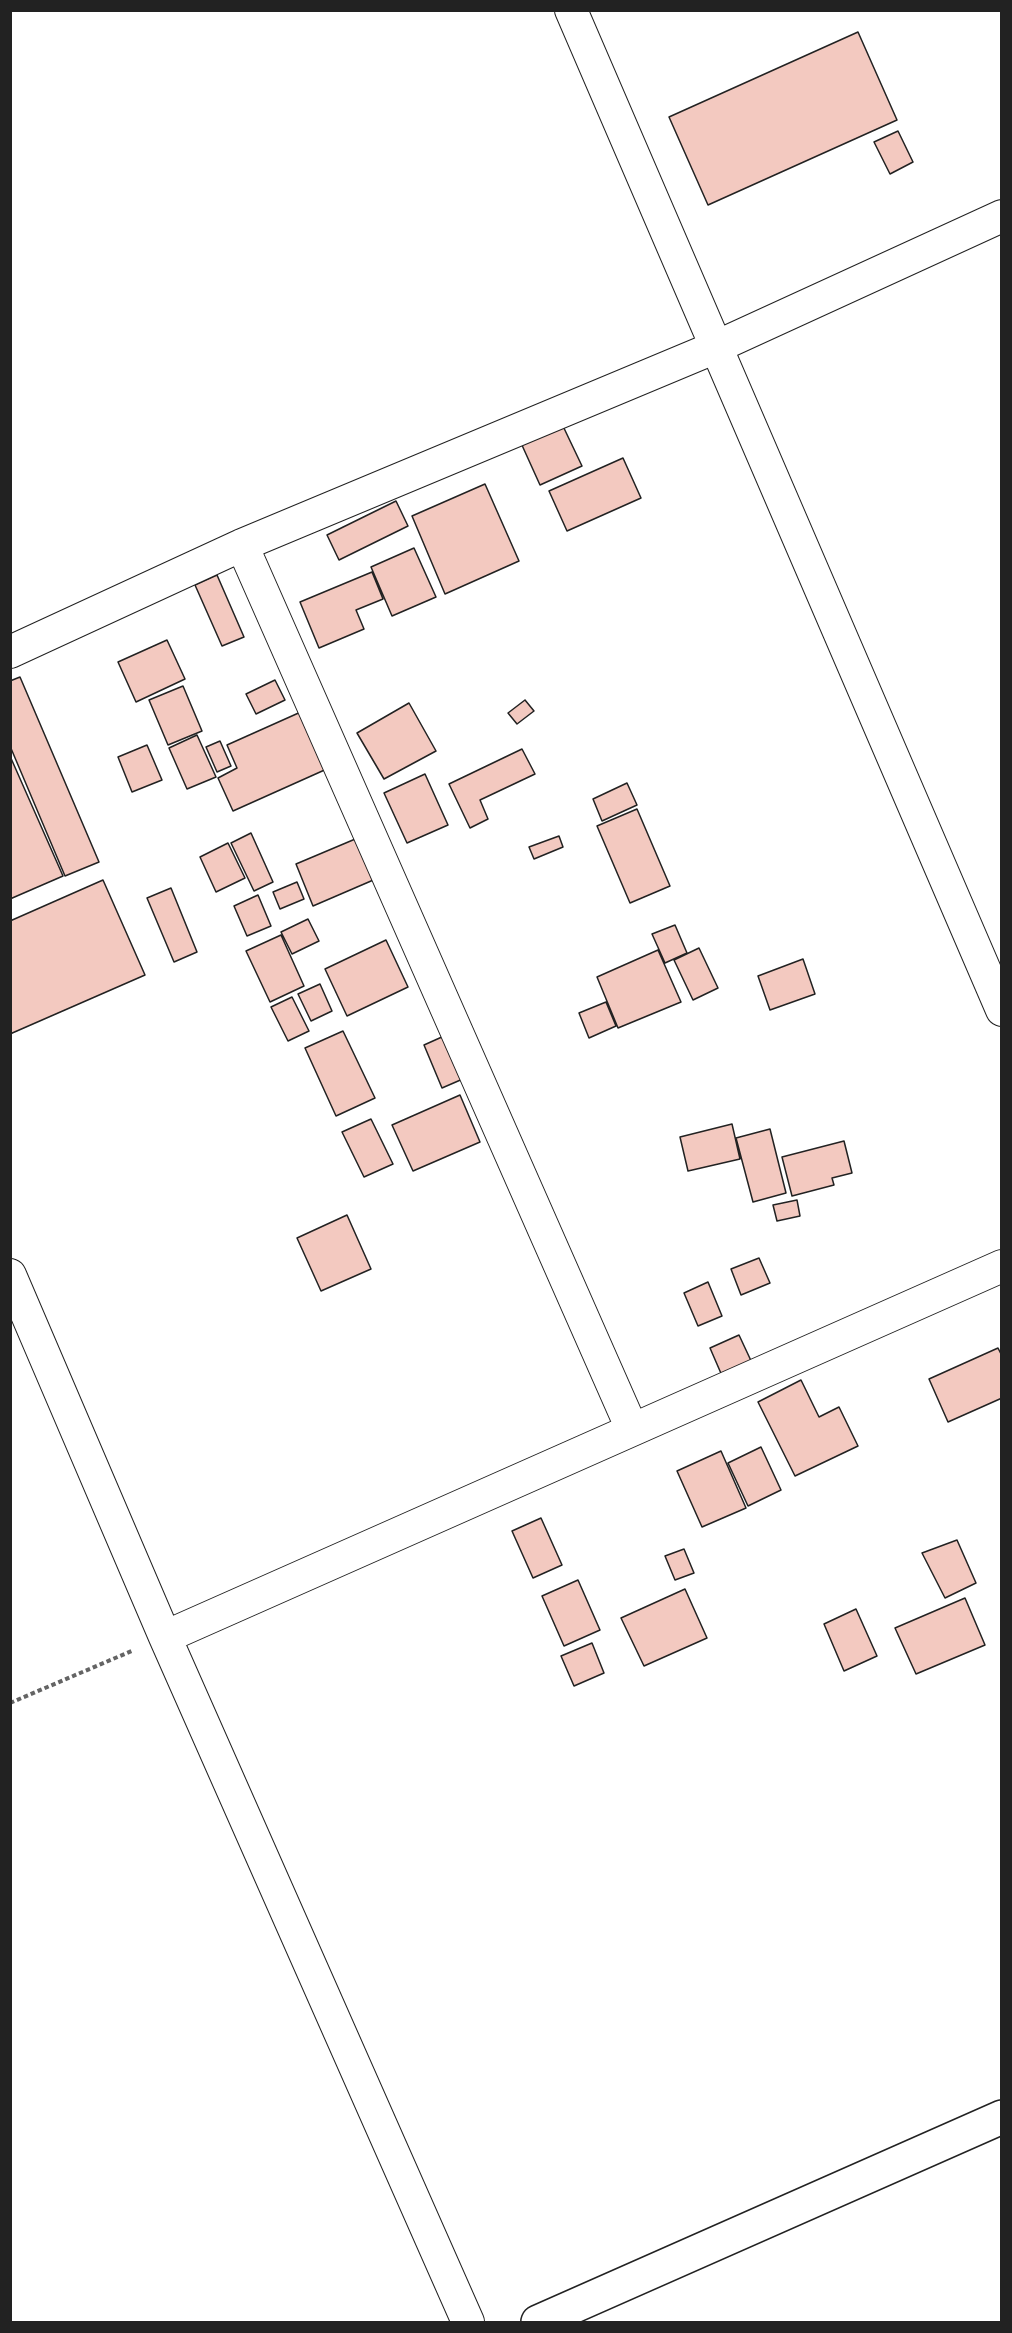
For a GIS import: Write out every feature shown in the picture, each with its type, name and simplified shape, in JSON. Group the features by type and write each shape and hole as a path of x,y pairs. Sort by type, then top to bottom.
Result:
{"street":[{"path":"571,10 1002,1010"},
{"path":"10,651 242,545 716,347 1002,216"},
{"path":"242,545 632,1429"},
{"path":"165,1637 1002,1266"},
{"path":"10,1275 165,1637 468,2322"},
{"path":"538,2322 1002,2117"}],"path":[{"path":"10,1703 165,1637"}],"building":[{"path":"858,32 897,120 708,205 669,117"},
{"path":"898,131 913,162 890,174 874,142"},
{"path":"562,424 582,466 540,485 521,443"},
{"path":"623,458 641,498 567,531 549,491"},
{"path":"485,484 519,561 445,594 412,516"},
{"path":"396,501 408,526 339,560 327,535"},
{"path":"414,548 436,597 392,616 371,567"},
{"path":"372,572 383,599 356,610 364,629 319,648 300,602"},
{"path":"217,575 244,637 222,646 195,585"},
{"path":"167,640 185,679 136,702 118,662"},
{"path":"20,677 99,862 65,876 10,746 10,681"},
{"path":"275,680 285,700 256,714 246,694"},
{"path":"183,686 202,731 168,745 149,700"},
{"path":"525,700 534,711 517,724 508,713"},
{"path":"409,703 436,751 384,779 357,733"},
{"path":"303,711 329,768 233,811 218,778 237,768 227,745"},
{"path":"197,735 216,777 187,789 169,748"},
{"path":"220,741 231,766 217,772 206,747"},
{"path":"147,745 162,780 132,792 118,757"},
{"path":"522,749 535,774 480,800 488,819 470,828 449,784"},
{"path":"10,756 63,876 10,899"},
{"path":"425,774 448,825 407,843 384,793"},
{"path":"627,783 637,805 602,821 593,799"},
{"path":"637,809 670,886 630,903 597,826"},
{"path":"251,833 273,882 254,891 231,843"},
{"path":"559,836 563,847 534,859 529,847"},
{"path":"360,837 378,878 313,906 296,864"},
{"path":"228,843 245,878 216,892 200,857"},
{"path":"103,880 145,975 10,1034 10,921"},
{"path":"297,882 304,899 280,909 273,892"},
{"path":"171,888 197,952 174,962 147,898"},
{"path":"258,895 271,926 247,936 234,906"},
{"path":"308,919 319,941 292,954 281,932"},
{"path":"675,925 687,953 665,963 652,934"},
{"path":"281,935 304,986 270,1002 246,951"},
{"path":"386,940 408,987 347,1016 325,969"},
{"path":"699,948 718,988 693,1000 674,960"},
{"path":"658,950 681,1002 618,1028 597,977"},
{"path":"803,959 815,994 770,1010 758,976"},
{"path":"320,984 332,1011 311,1021 298,994"},
{"path":"292,997 309,1031 288,1041 271,1007"},
{"path":"606,1002 616,1026 589,1038 579,1013"},
{"path":"343,1031 375,1098 336,1116 305,1048"},
{"path":"453,1032 472,1075 442,1088 424,1045"},
{"path":"460,1095 480,1142 413,1171 392,1125"},
{"path":"371,1119 393,1164 364,1177 342,1132"},
{"path":"732,1124 740,1159 688,1171 680,1137"},
{"path":"770,1129 786,1193 753,1202 736,1138"},
{"path":"844,1141 852,1173 832,1178 834,1185 792,1196 782,1157"},
{"path":"797,1200 800,1216 777,1221 773,1205"},
{"path":"347,1215 371,1269 321,1291 297,1238"},
{"path":"759,1258 770,1283 741,1295 731,1269"},
{"path":"708,1282 722,1316 698,1326 684,1293"},
{"path":"739,1335 753,1365 723,1378 710,1348"},
{"path":"998,1348 1002,1356 1002,1398 948,1422 929,1379"},
{"path":"801,1380 819,1417 839,1407 858,1446 795,1476 758,1402"},
{"path":"761,1447 781,1490 748,1506 728,1463"},
{"path":"721,1451 746,1508 702,1527 677,1471"},
{"path":"541,1518 562,1565 533,1578 512,1531"},
{"path":"957,1540 976,1583 945,1598 922,1553"},
{"path":"684,1549 694,1573 675,1580 665,1556"},
{"path":"578,1580 600,1630 564,1646 542,1596"},
{"path":"685,1589 707,1638 644,1666 621,1618"},
{"path":"965,1598 985,1645 916,1674 895,1628"},
{"path":"856,1609 877,1656 844,1671 824,1624"},
{"path":"592,1643 604,1673 574,1686 561,1656"}]}
